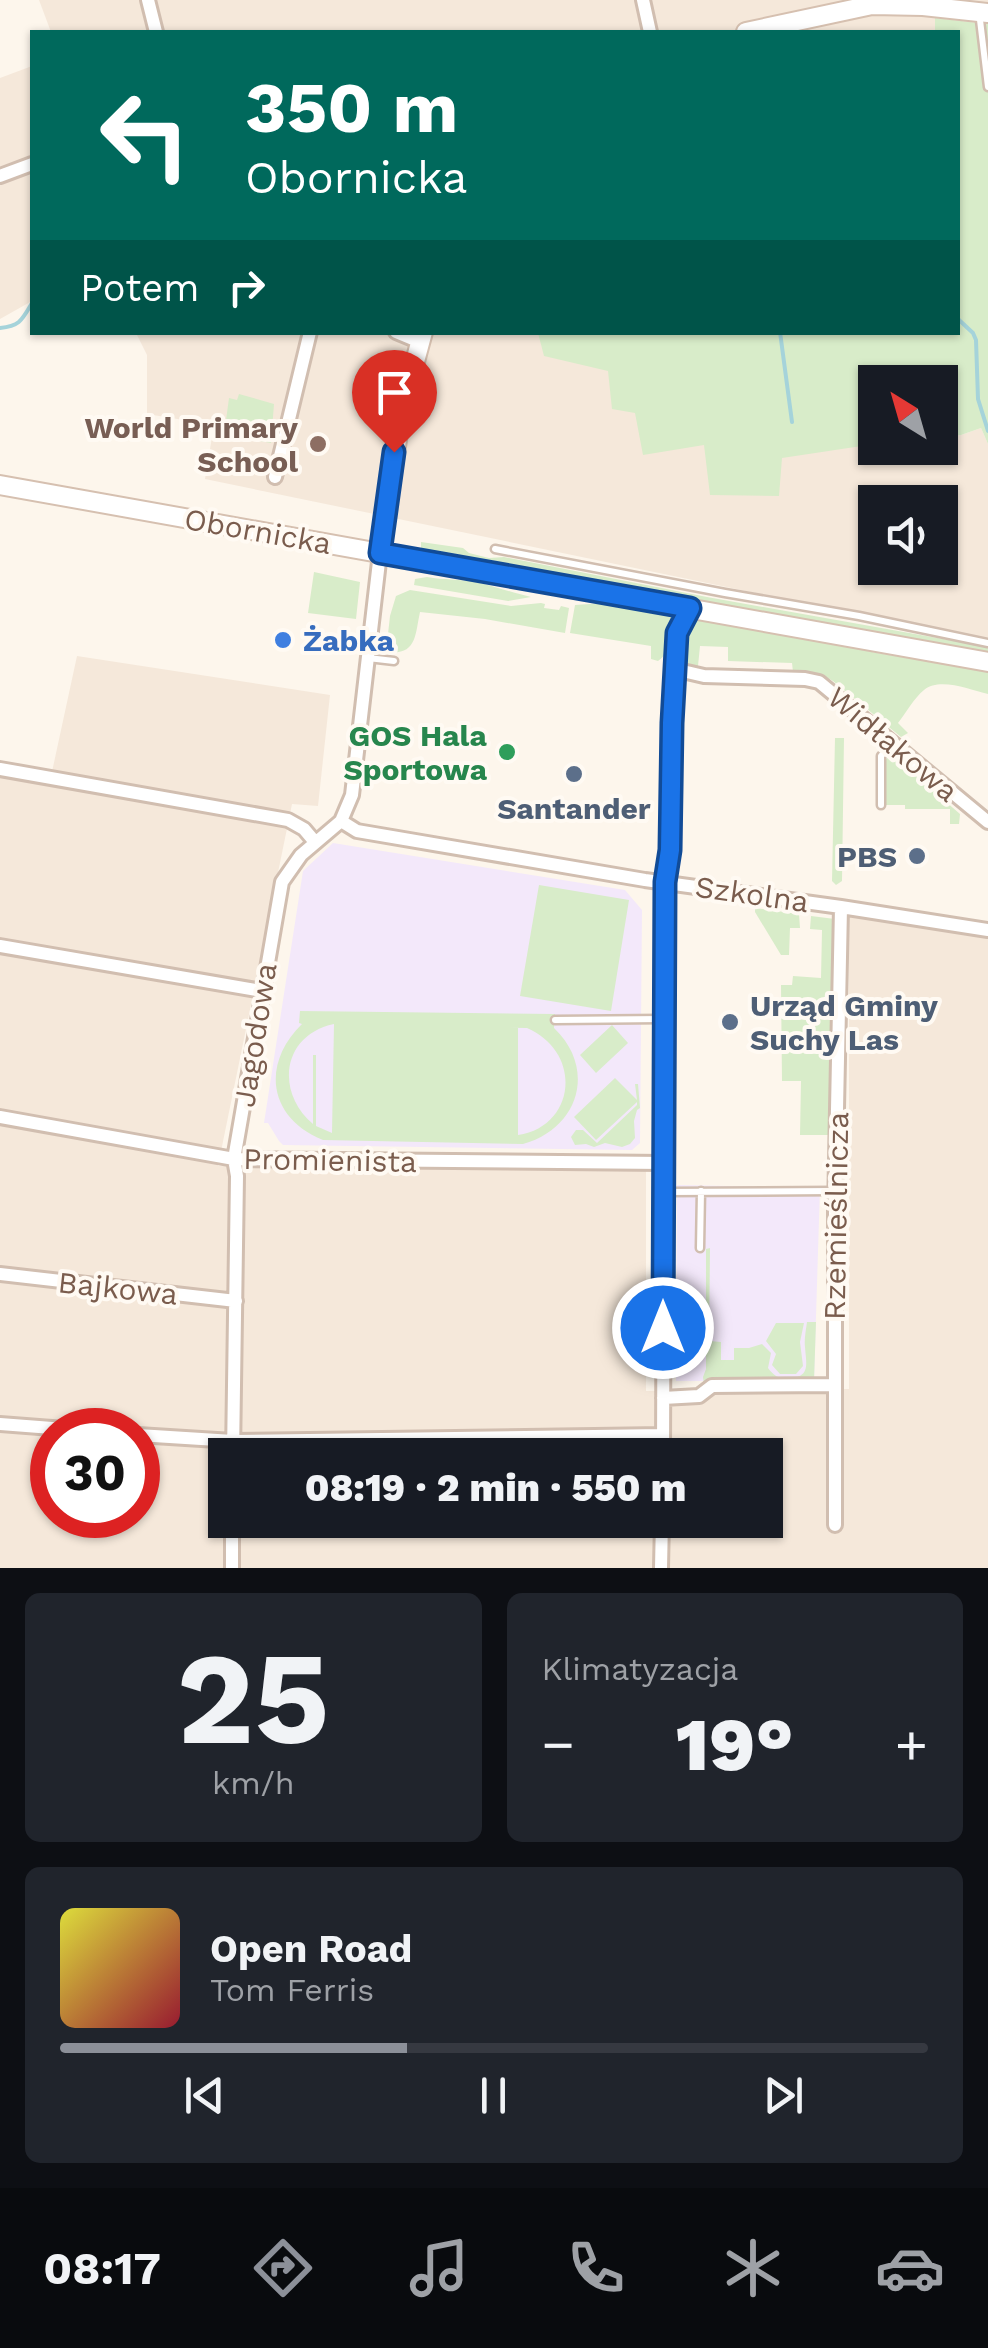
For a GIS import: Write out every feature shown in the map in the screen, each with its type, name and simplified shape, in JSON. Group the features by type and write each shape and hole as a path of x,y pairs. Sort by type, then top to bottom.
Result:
{"main road":[{"path":"755,30 872,4 984,16"},
{"path":"380,553 401,414 421,337"},
{"name":"Obornicka","path":"0,485 988,662"}],"street":[{"path":"148,0 156,30"},
{"path":"643,0 650,30"},
{"path":"0,176 30,165"},
{"path":"274,476 309,335"},
{"path":"341,821 352,795 380,553"},
{"path":"663,1438 665,882 670,850 677,633 690,608"},
{"name":"Widłakowa","path":"674,669 704,676 820,682 988,822"},
{"path":"0,769 288,820 304,829 315,842"},
{"name":"Jagodowa","path":"233,1438 237,1176 234,1159 262,990 282,882 296,860 341,821"},
{"name":"Szkolna","path":"341,821 357,831 988,930"},
{"name":"Rzemieślnicza","path":"835,1526 841,906"},
{"path":"0,946 262,990"},
{"name":"Promienista","path":"0,1117 234,1159 664,1163"},
{"name":"Bajkowa","path":"0,1274 236,1301"},
{"path":"663,1398 699,1396 712,1386 834,1386"},
{"path":"0,1424 30,1426"},
{"path":"564,1438 663,1435"},
{"path":"160,1438 208,1445"},
{"path":"232,1538 232,1568"},
{"path":"661,1568 662,1538"}],"lane":[{"path":"984,16 988,87"},
{"path":"495,549 988,642"},
{"path":"367,658 394,661"},
{"path":"881,805 882,756 894,742"},
{"path":"555,1020 664,1019"},
{"path":"664,1192 836,1191"},
{"path":"700,1248 701,1192"}],"shaded area":[{"path":"39,0 988,0 988,24 936,18 935,30 50,30"},
{"path":"30,67 30,302 0,319 0,78"},
{"path":"137,335 824,335 845,447 858,446 858,465 958,465 958,435 981,428 988,444 988,641 205,479 214,425 147,414 147,355"},
{"path":"77,656 330,695 318,806 292,804 218,1166 646,1171 646,1391 849,1389 849,914 988,936 988,1568 0,1568 0,774 50,781"},
{"path":"333,843 625,890 642,910 640,1143 632,1150 283,1145 268,1123 264,1123 303,871"},
{"path":"677,1185 820,1188 814,1381 676,1381"}],"green space":[{"path":"935,18 988,24 988,444 981,428 958,435 958,365 858,365 858,447 782,458 779,496 710,495 704,445 643,455 635,413 612,409 608,371 544,356 539,335 960,335 960,30 935,30"},
{"path":"239,394 274,404 271,443 224,435 229,398 237,400"},
{"path":"421,542 463,548 489,558 504,557 988,647 988,654 421,549"},
{"path":"314,572 360,582 356,619 308,613"},
{"path":"415,579 476,582 531,597 508,601 414,585"},
{"path":"410,590 511,606 541,603 544,608 569,608 565,633 420,612 409,647 386,652 396,596"},
{"path":"604,603 669,615 676,621 663,657 658,661 651,659 651,646 570,633 575,605"},
{"path":"707,618 988,671 988,694 955,686 931,686 917,697 898,723 908,733 901,737 833,681 821,674 793,672 792,663 728,661 728,647 700,646 698,666 688,665 678,658 683,629"},
{"path":"835,738 844,738 842,881 836,885 832,881"},
{"path":"892,755 960,814 959,824 950,824 950,809 886,805 886,759"},
{"path":"539,885 629,900 611,1011 520,996"},
{"path":"755,908 799,914 800,928 790,928 789,955 781,955"},
{"path":"811,916 835,919 832,1135 800,1135 801,1081 782,1081 781,985 792,985 793,976 821,978 822,930 810,929"},
{"path":"300,1011 555,1014 554,1028 575,1061 576,1095 558,1125 523,1144 323,1140 291,1118 276,1089 280,1056 302,1024","holes":["334,1024 332,1132 332,1133 316,1126 316,1055 313,1124 301,1111 289,1081 294,1052 303,1040","337,1025 527,1028 545,1039 558,1054 564,1071 561,1104 537,1129 518,1135 518,1028"]},
{"path":"612,1025 628,1043 596,1073 580,1055"},
{"path":"615,1078 637,1100 638,1084 640,1108 634,1121 635,1138 622,1147 605,1143 594,1147 575,1145 571,1137 576,1130 583,1130 597,1143 637,1105 596,1140 574,1117"},
{"path":"710,1248 709,1341 721,1342 721,1360 734,1360 734,1348 762,1344 771,1353 768,1368 773,1374 797,1377 806,1368 807,1322 816,1322 814,1381 704,1385 706,1249"},
{"path":"776,1323 804,1323 800,1342 803,1366 796,1374 780,1374 772,1365 776,1354 766,1341"}],"waterway":[{"path":"0,328 20,321 30,306"},
{"path":"960,321 976,340 978,399 988,431"},
{"path":"780,335 792,422"}],"place":[{"name":"World Primary School","path":"318,444"},
{"name":"Żabka","path":"283,640"},
{"name":"GOS Hala Sportowa","path":"507,752"},
{"name":"Santander","path":"574,774"},
{"name":"PBS","path":"917,856"},
{"name":"Urząd Gminy Suchy Las","path":"730,1022"}],"route":[{"path":"394,452 380,553 690,608 677,633 670,850 665,882 663,1328"}]}
